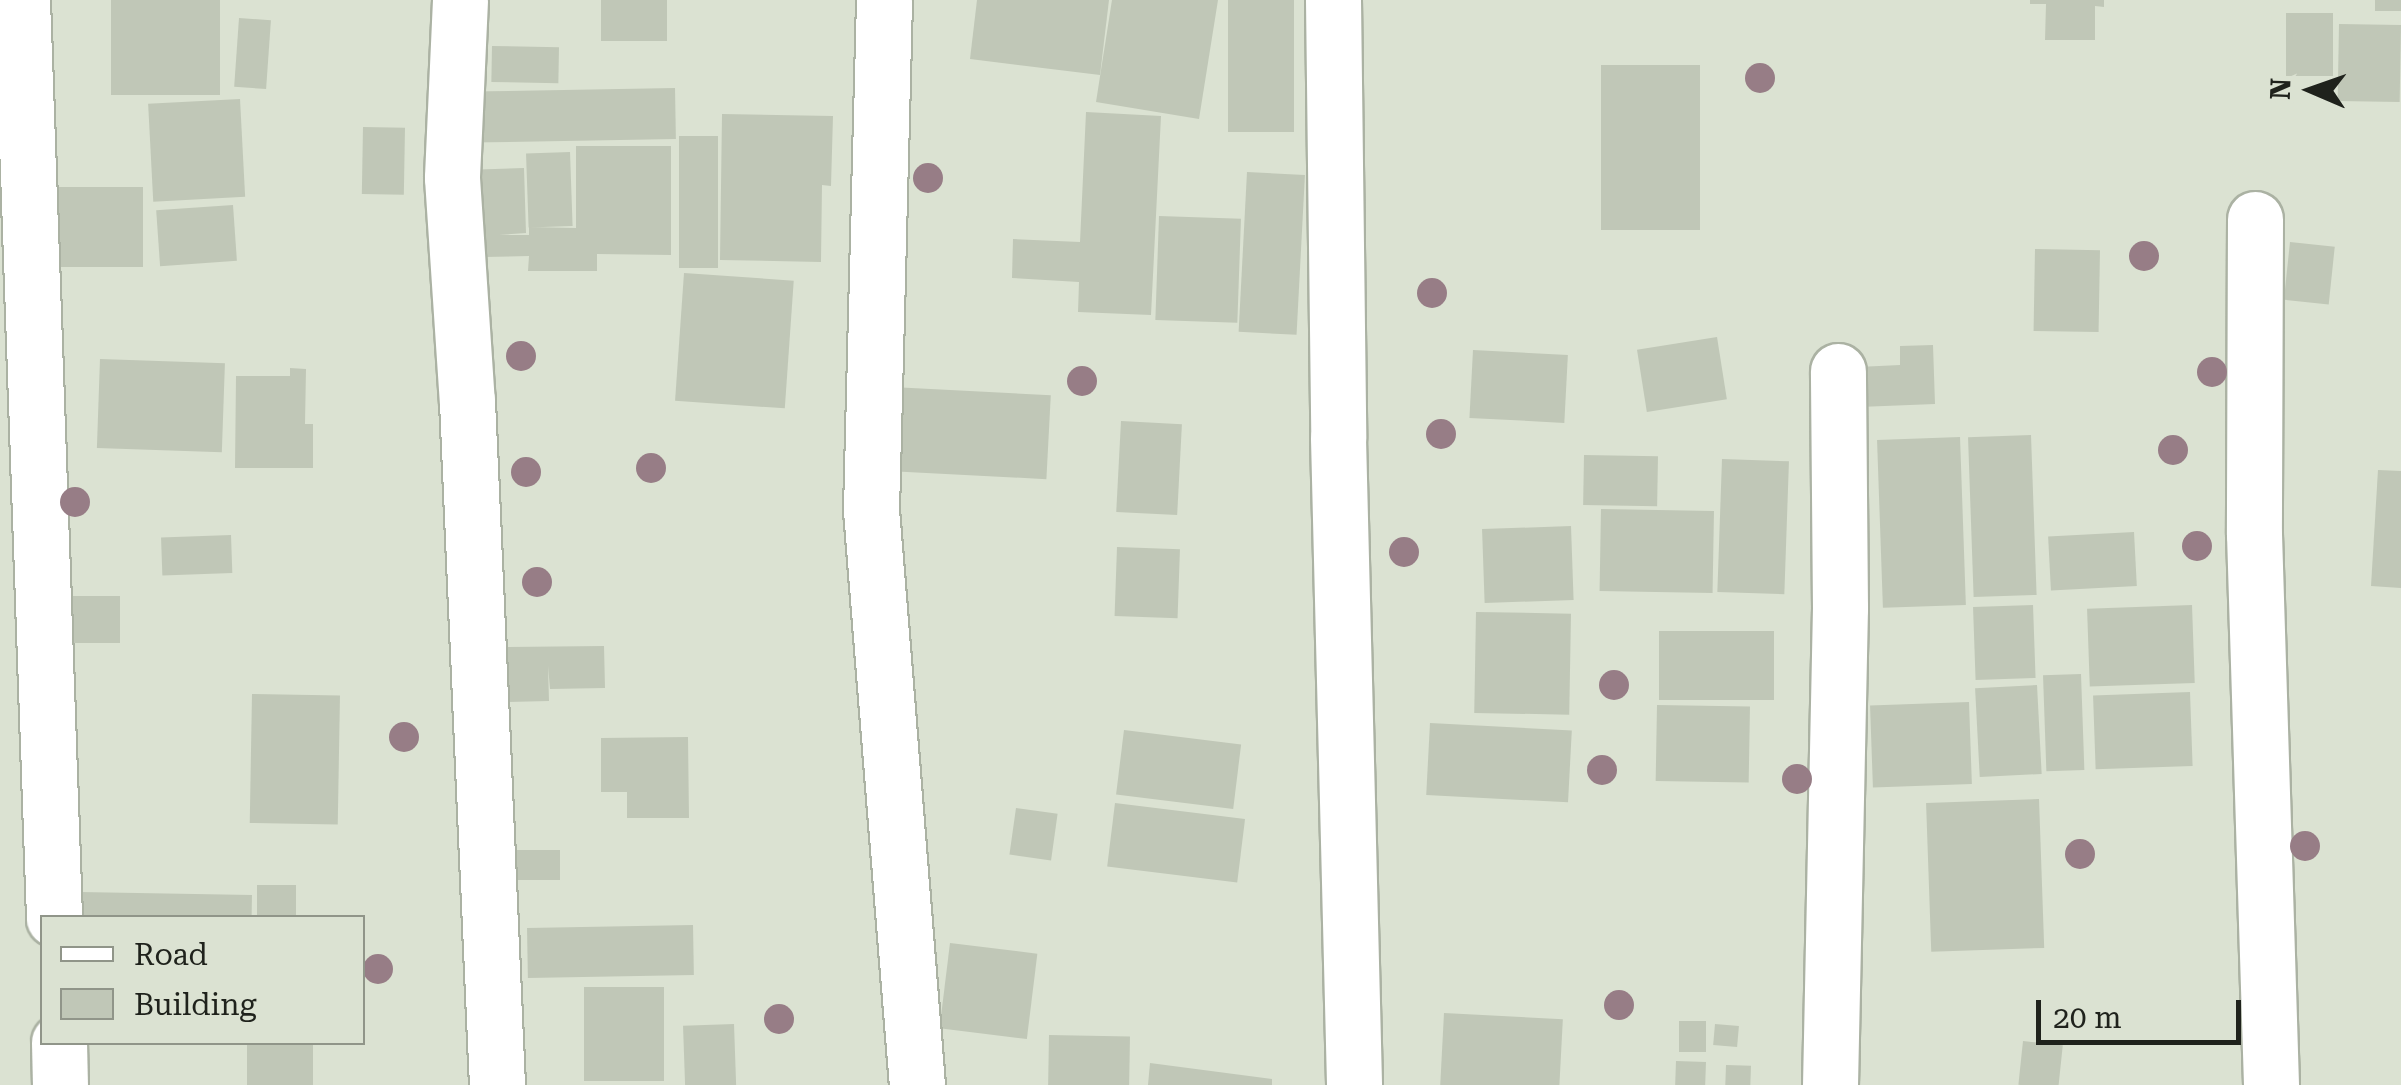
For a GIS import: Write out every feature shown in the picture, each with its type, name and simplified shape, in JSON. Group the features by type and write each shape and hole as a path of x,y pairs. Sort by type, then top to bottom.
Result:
{"street":[{"path":"22,0 54,915"},
{"path":"460,0 452,178 467,401 497,1085"},
{"path":"884,0 871,510 916,1085"},
{"path":"1333,0 1338,438 1354,1085"},
{"path":"2255,219 2254,534 2270,1085"},
{"path":"1830,1085 1840,608 1838,371"},
{"path":"59,1045 60,1085"}],"building":[{"path":"111,0 220,0 220,95 111,95"},
{"path":"601,0 667,0 667,41 601,41"},
{"path":"977,0 1109,0 1100,75 970,59"},
{"path":"1112,0 1218,0 1199,119 1096,102"},
{"path":"1228,0 1294,0 1294,132 1228,132"},
{"path":"2030,0 2104,0 2104,7 2095,6 2095,40 2045,40 2046,4 2030,4"},
{"path":"2375,0 2401,0 2401,11 2375,11"},
{"path":"2286,13 2333,13 2333,76 2286,76"},
{"path":"239,18 271,20 266,89 234,87"},
{"path":"2339,24 2401,25 2400,102 2338,101"},
{"path":"492,46 559,47 558,83 491,82"},
{"path":"1601,65 1700,65 1700,230 1601,230"},
{"path":"675,88 676,139 471,143 470,92"},
{"path":"240,99 245,197 153,202 148,104"},
{"path":"1086,112 1161,116 1151,315 1078,312 1079,282 1012,278 1013,239 1080,242"},
{"path":"722,114 833,116 831,186 822,185 821,262 720,260"},
{"path":"363,127 405,128 404,195 362,194"},
{"path":"679,136 718,136 718,268 679,268"},
{"path":"576,146 671,146 671,255 597,254 597,271 528,271 529,256 484,257 464,170 524,168 526,233 499,235 529,235 529,227 576,228"},
{"path":"570,152 573,226 529,227 526,154"},
{"path":"1247,172 1305,175 1297,335 1239,332"},
{"path":"59,187 143,187 143,267 59,267"},
{"path":"233,205 237,261 160,266 156,210"},
{"path":"1159,216 1241,219 1237,323 1155,320"},
{"path":"2290,242 2335,247 2329,304 2284,300"},
{"path":"2035,249 2100,250 2099,332 2034,331"},
{"path":"684,273 794,281 785,408 675,401"},
{"path":"1717,337 1727,399 1647,412 1637,350"},
{"path":"1933,345 1935,404 1859,407 1858,367 1900,365 1900,346"},
{"path":"1473,350 1568,355 1564,423 1469,418"},
{"path":"100,359 225,363 222,452 97,448"},
{"path":"290,368 306,369 305,424 313,424 313,468 235,468 236,376 290,376"},
{"path":"892,387 1051,395 1046,479 888,471"},
{"path":"1121,421 1182,424 1177,515 1116,512"},
{"path":"2031,435 2037,595 1974,597 1968,437"},
{"path":"1960,437 1966,605 1883,608 1877,440"},
{"path":"1584,455 1658,456 1657,506 1583,505"},
{"path":"1722,459 1789,461 1784,594 1717,592"},
{"path":"2378,470 2401,471 2401,588 2371,586"},
{"path":"1601,509 1714,511 1713,593 1600,591"},
{"path":"1571,526 1574,600 1485,603 1482,529"},
{"path":"2134,532 2137,586 2051,590 2048,537"},
{"path":"231,535 232,573 162,575 161,537"},
{"path":"1117,547 1180,549 1178,618 1115,616"},
{"path":"71,596 120,596 120,643 71,643"},
{"path":"2033,605 2036,678 1976,680 1973,607"},
{"path":"2192,605 2195,683 2090,687 2087,609"},
{"path":"1476,612 1571,614 1569,715 1474,713"},
{"path":"1659,631 1774,631 1774,700 1659,700"},
{"path":"604,646 605,688 550,689 548,666 549,701 504,702 504,647"},
{"path":"2081,674 2084,770 2046,771 2043,675"},
{"path":"2037,685 2042,774 1980,777 1975,688"},
{"path":"2190,692 2193,766 2096,769 2093,695"},
{"path":"252,694 340,696 338,825 250,823"},
{"path":"1969,702 1972,784 1873,787 1870,705"},
{"path":"1657,705 1750,707 1749,783 1656,781"},
{"path":"1430,723 1572,730 1568,802 1426,795"},
{"path":"1124,730 1241,744 1233,809 1116,795"},
{"path":"688,737 689,818 627,818 627,792 601,792 601,738"},
{"path":"2039,799 2044,948 1931,952 1926,803"},
{"path":"1115,803 1245,819 1237,882 1107,867"},
{"path":"1016,808 1058,814 1051,860 1009,855"},
{"path":"510,850 560,850 560,880 510,880"},
{"path":"257,885 296,885 296,915 257,915"},
{"path":"80,892 252,895 252,915 80,915"},
{"path":"693,925 694,975 528,978 527,928"},
{"path":"950,943 1037,954 1027,1039 940,1028"},
{"path":"584,987 664,987 664,1081 584,1081"},
{"path":"1444,1013 1563,1019 1559,1085 1440,1085"},
{"path":"1679,1021 1706,1021 1706,1052 1679,1052"},
{"path":"734,1024 736,1085 685,1085 683,1026"},
{"path":"1715,1024 1739,1026 1737,1047 1713,1045"},
{"path":"1049,1035 1130,1036 1129,1085 1048,1085"},
{"path":"2023,1041 2063,1045 2059,1085 2018,1085"},
{"path":"247,1045 313,1045 313,1085 247,1085"},
{"path":"1676,1061 1706,1062 1705,1085 1675,1085"},
{"path":"1150,1063 1272,1079 1272,1085 1148,1085"},
{"path":"1726,1065 1751,1066 1750,1085 1725,1085"}]}
